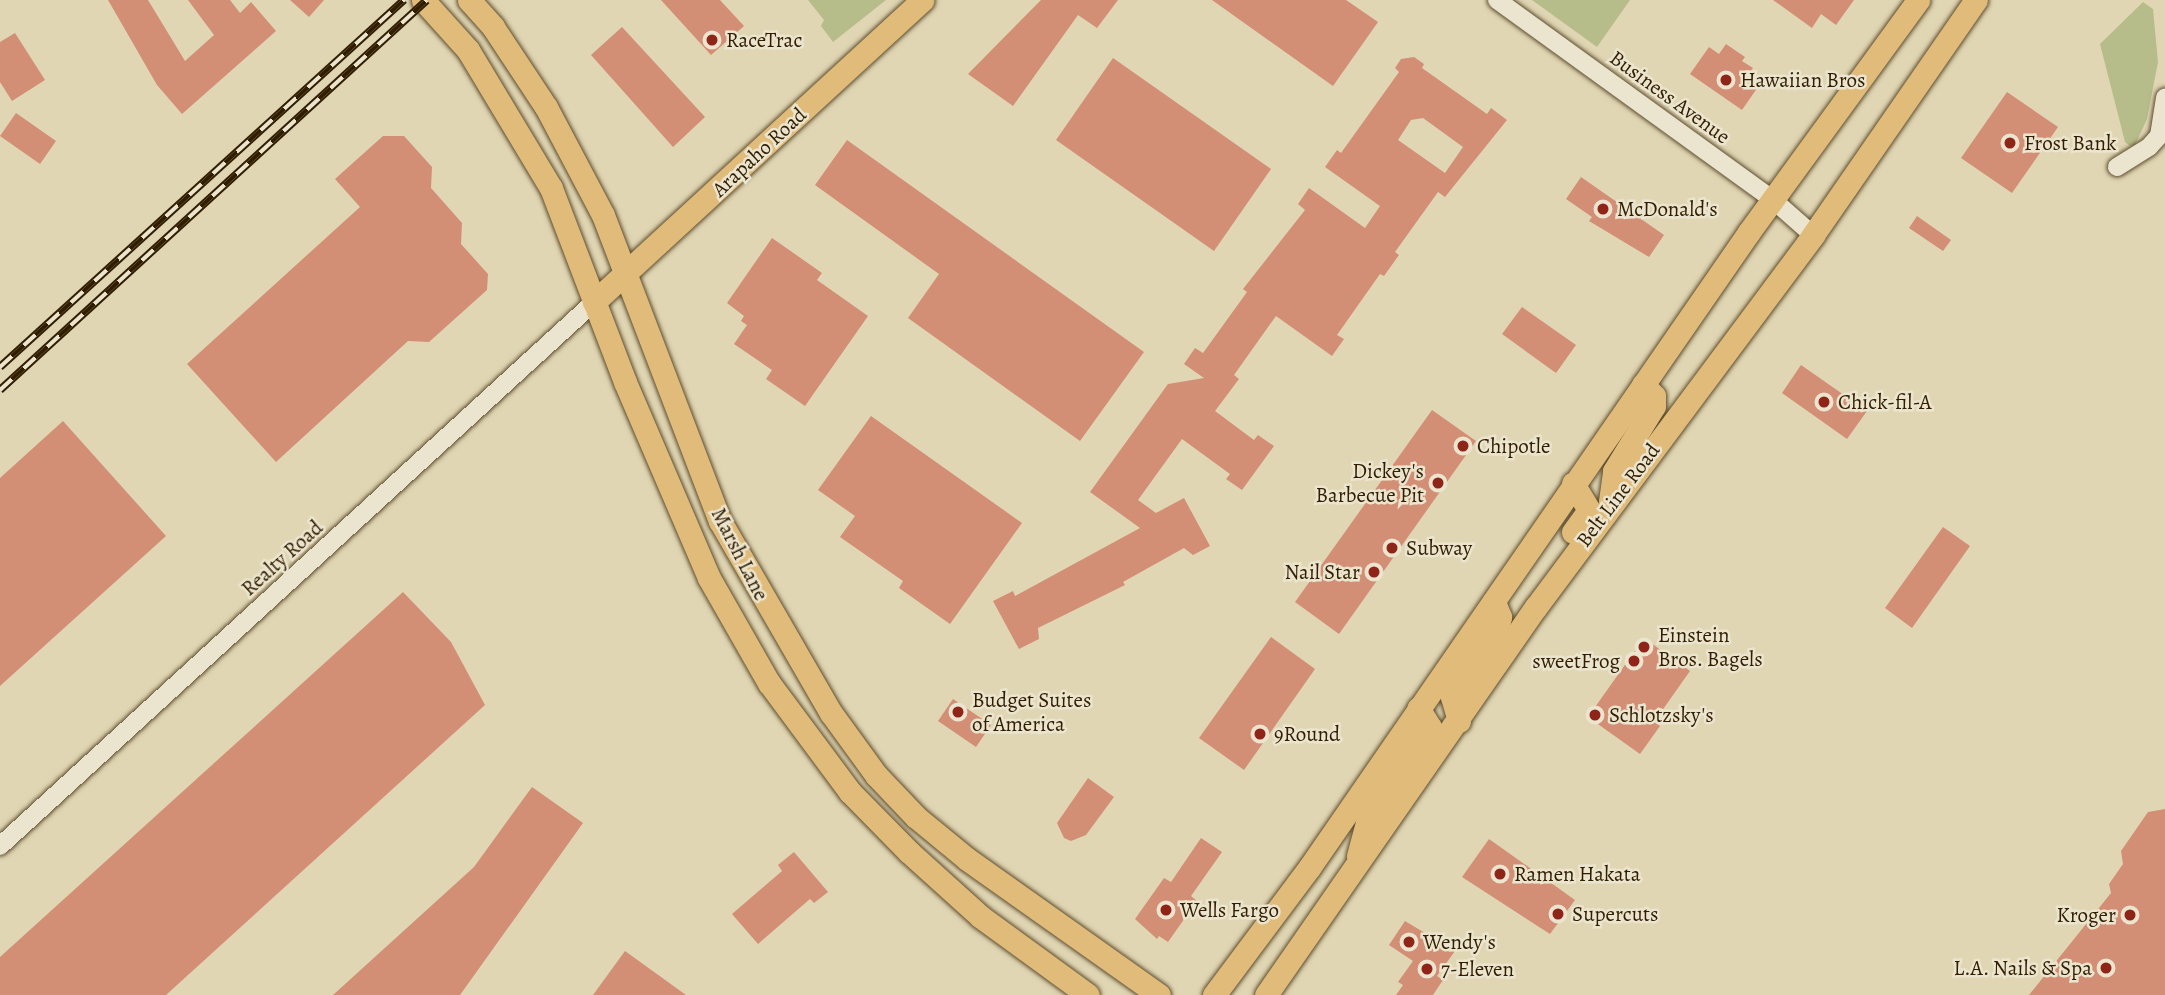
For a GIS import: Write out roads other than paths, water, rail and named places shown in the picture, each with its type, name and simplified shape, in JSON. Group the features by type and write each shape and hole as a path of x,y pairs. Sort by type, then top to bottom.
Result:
{"main road":[{"name":"Marsh Lane","path":"423,0 468,50 524,139 551,188 594,302 709,578 769,684 850,792 909,852 981,918 1088,995"},
{"name":"Marsh Lane","path":"469,0 493,27 546,107 603,215 720,521 743,566 831,713 876,775 916,817 967,859 1159,995"},
{"name":"Arapaho Road","path":"594,302 628,275 922,0"},
{"name":"Belt Line Road","path":"1214,995 1309,868 1573,483 1773,199 1918,0"},
{"name":"Belt Line Road","path":"1266,995 1536,607 1610,504 1813,235 1976,0"},
{"path":"1610,504 1614,471 1654,406 1654,396 1643,384"},
{"path":"1536,607 1542,583 1589,510 1573,483"},
{"path":"1459,721 1452,697 1496,631 1500,617 1494,601"},
{"path":"1353,873 1368,819 1430,727 1418,708"}],"street":[{"name":"Business Avenue","path":"1497,0 1773,199 1813,235"},
{"path":"2117,167 2162,136 2165,97"},
{"name":"Realty Road","path":"0,846 594,302"}],"railway":[{"path":"0,367 404,0"},
{"path":"0,390 427,0"}],"place":[{"name":"RaceTrac","path":"712,40"},
{"name":"Hawaiian Bros","path":"1726,80"},
{"name":"Frost Bank","path":"2010,143"},
{"name":"McDonald's","path":"1603,209"},
{"name":"Chick-fil-A","path":"1824,402"},
{"name":"Chipotle","path":"1463,446"},
{"name":"Dickey's Barbecue Pit","path":"1438,483"},
{"name":"Subway","path":"1392,548"},
{"name":"Nail Star","path":"1374,572"},
{"name":"Einstein Bros. Bagels","path":"1644,647"},
{"name":"sweetFrog","path":"1634,661"},
{"name":"Budget Suites of America","path":"958,712"},
{"name":"Schlotzsky's","path":"1595,715"},
{"name":"9Round","path":"1260,734"},
{"name":"Ramen Hakata","path":"1500,874"},
{"name":"Wells Fargo","path":"1166,910"},
{"name":"Supercuts","path":"1558,914"},
{"name":"Kroger","path":"2130,915"},
{"name":"Wendy's","path":"1409,942"},
{"name":"L.A. Nails & Spa","path":"2106,968"},
{"name":"7-Eleven","path":"1427,969"}]}
